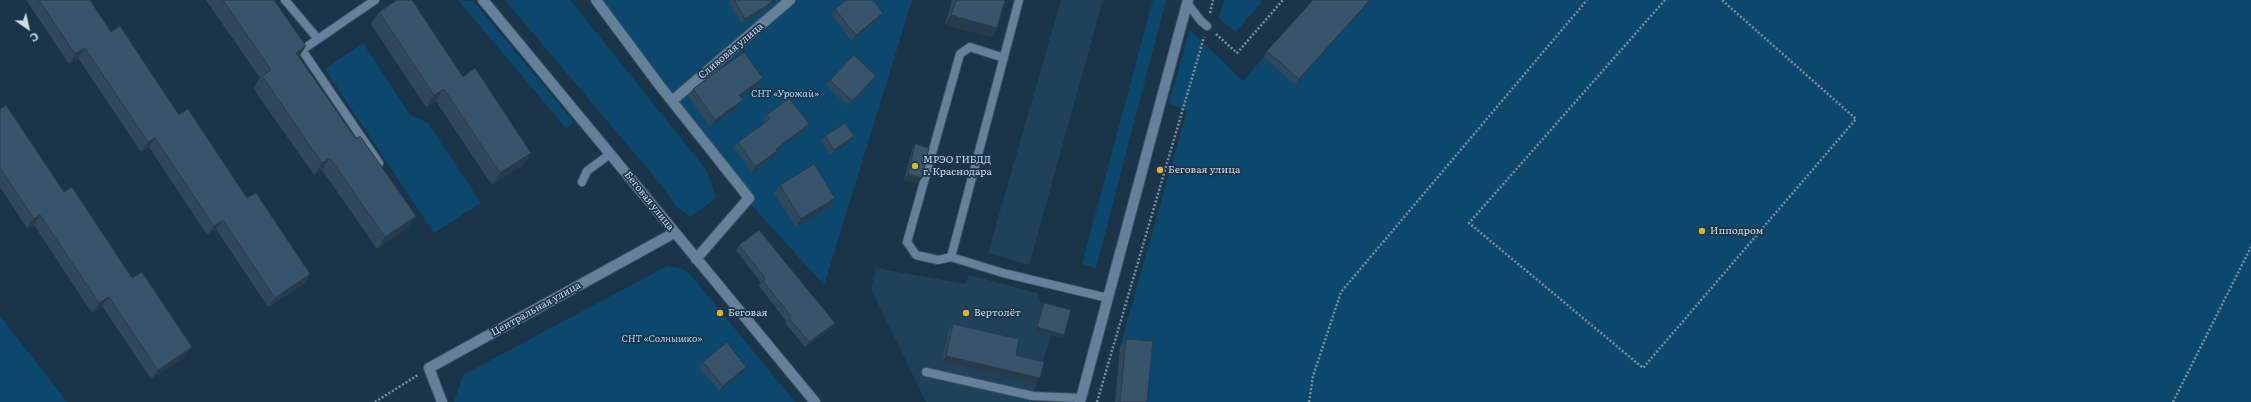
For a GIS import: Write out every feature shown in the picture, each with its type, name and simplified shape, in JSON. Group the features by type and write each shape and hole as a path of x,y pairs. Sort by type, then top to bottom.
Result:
{"street":[{"name":"Беговая улица","path":"483,0 815,402"},
{"path":"596,0 672,101 749,198 696,259"},
{"name":"Сливовая улица","path":"672,101 790,0"},
{"path":"1081,400 1188,1"},
{"name":"Центральная улица","path":"429,368 674,233"},
{"path":"429,368 442,402"}],"lane":[{"path":"285,0 318,38"},
{"path":"375,0 302,50 382,167"},
{"path":"951,257 1019,0"},
{"path":"1188,1 1201,21 1207,26"},
{"path":"1004,58 970,46 960,54 907,242 916,255 938,260 951,257 1003,273 1108,298"},
{"path":"582,182 587,171 610,154"},
{"path":"926,372 1033,396 1081,400"}],"path":[{"path":"1097,402 1207,26 1213,0"},
{"path":"1207,26 1237,53 1283,0"},
{"path":"1309,402 1313,376 1341,292 1587,0"},
{"path":"1665,0 1469,223 1643,368 1856,119 1722,0"},
{"path":"2173,402 2251,247"},
{"path":"375,402 429,368"}],"shaded area":[{"path":"1061,0 1103,0 1029,265 988,253"},
{"path":"876,268 966,284 969,275 1037,293 1042,305 1035,330 1051,335 1031,402 926,402 871,289"}],"green space":[{"path":"458,0 473,1 574,122 566,128"},
{"path":"505,0 570,0 707,171 716,198 690,217 676,206 658,181"},
{"name":"СНТ «Урожай»","path":"593,0 912,0 824,285 748,201"},
{"path":"1153,0 1166,0 1096,268 1082,264"},
{"path":"1224,0 1260,0 1262,2 1235,32 1219,18"},
{"name":"Ипподром","path":"1371,0 2251,0 2251,402 1142,402 1120,347 1187,111 1169,103 1190,30 1243,81 1264,57 1295,85"},
{"path":"363,43 410,115 428,123 481,203 434,233 325,69"},
{"name":"СНТ «Солнышко»","path":"667,266 680,268 689,273 795,402 454,402 463,375"},
{"path":"0,316 67,402 0,402"}],"building":[{"path":"39,0 90,0 111,32 120,26 179,115 188,109 247,198 256,193 310,274 275,298 223,220 214,226 155,138 148,142 85,48 75,54"},
{"path":"223,0 274,0 306,46 296,53 356,139 360,136 416,216 385,237 330,158 322,163 262,76 271,70"},
{"path":"397,0 412,0 463,77 475,68 531,153 500,173 444,89 434,95 379,12"},
{"path":"734,0 774,0 745,19"},
{"path":"846,0 873,0 883,13 856,35 835,9"},
{"path":"956,0 1005,0 997,28 951,15"},
{"path":"1313,0 1370,0 1299,79 1267,51"},
{"path":"744,52 763,78 739,95 743,100 715,120 693,89"},
{"path":"854,55 876,76 852,101 830,80"},
{"path":"789,98 809,124 755,167 738,142 770,119 767,115"},
{"path":"6,105 64,192 72,187 132,278 142,272 192,347 158,370 109,297 99,303 40,215 34,219 0,168 0,109"},
{"path":"845,123 854,136 834,150 825,136"},
{"name":"МРЭО ГИБДД г. Краснодара","path":"915,144 929,148 922,178 908,174"},
{"path":"814,164 835,198 801,219 780,185"},
{"path":"759,230 835,323 809,342 789,318 791,316 763,281 765,278 739,245"},
{"path":"1044,303 1071,310 1064,335 1037,327"},
{"path":"953,324 1019,339 1016,355 1044,362 1040,378 946,356"},
{"path":"1126,339 1153,341 1147,402 1120,402"},
{"path":"727,342 746,367 723,386 703,362"}],"place":[{"name":"МРЭО ГИБДД г. Краснодара","path":"915,166"},
{"name":"Беговая улица","path":"1160,170"},
{"name":"Ипподром","path":"1702,231"},
{"name":"Беговая","path":"720,313"},
{"name":"Вертолёт","path":"966,313"}]}
